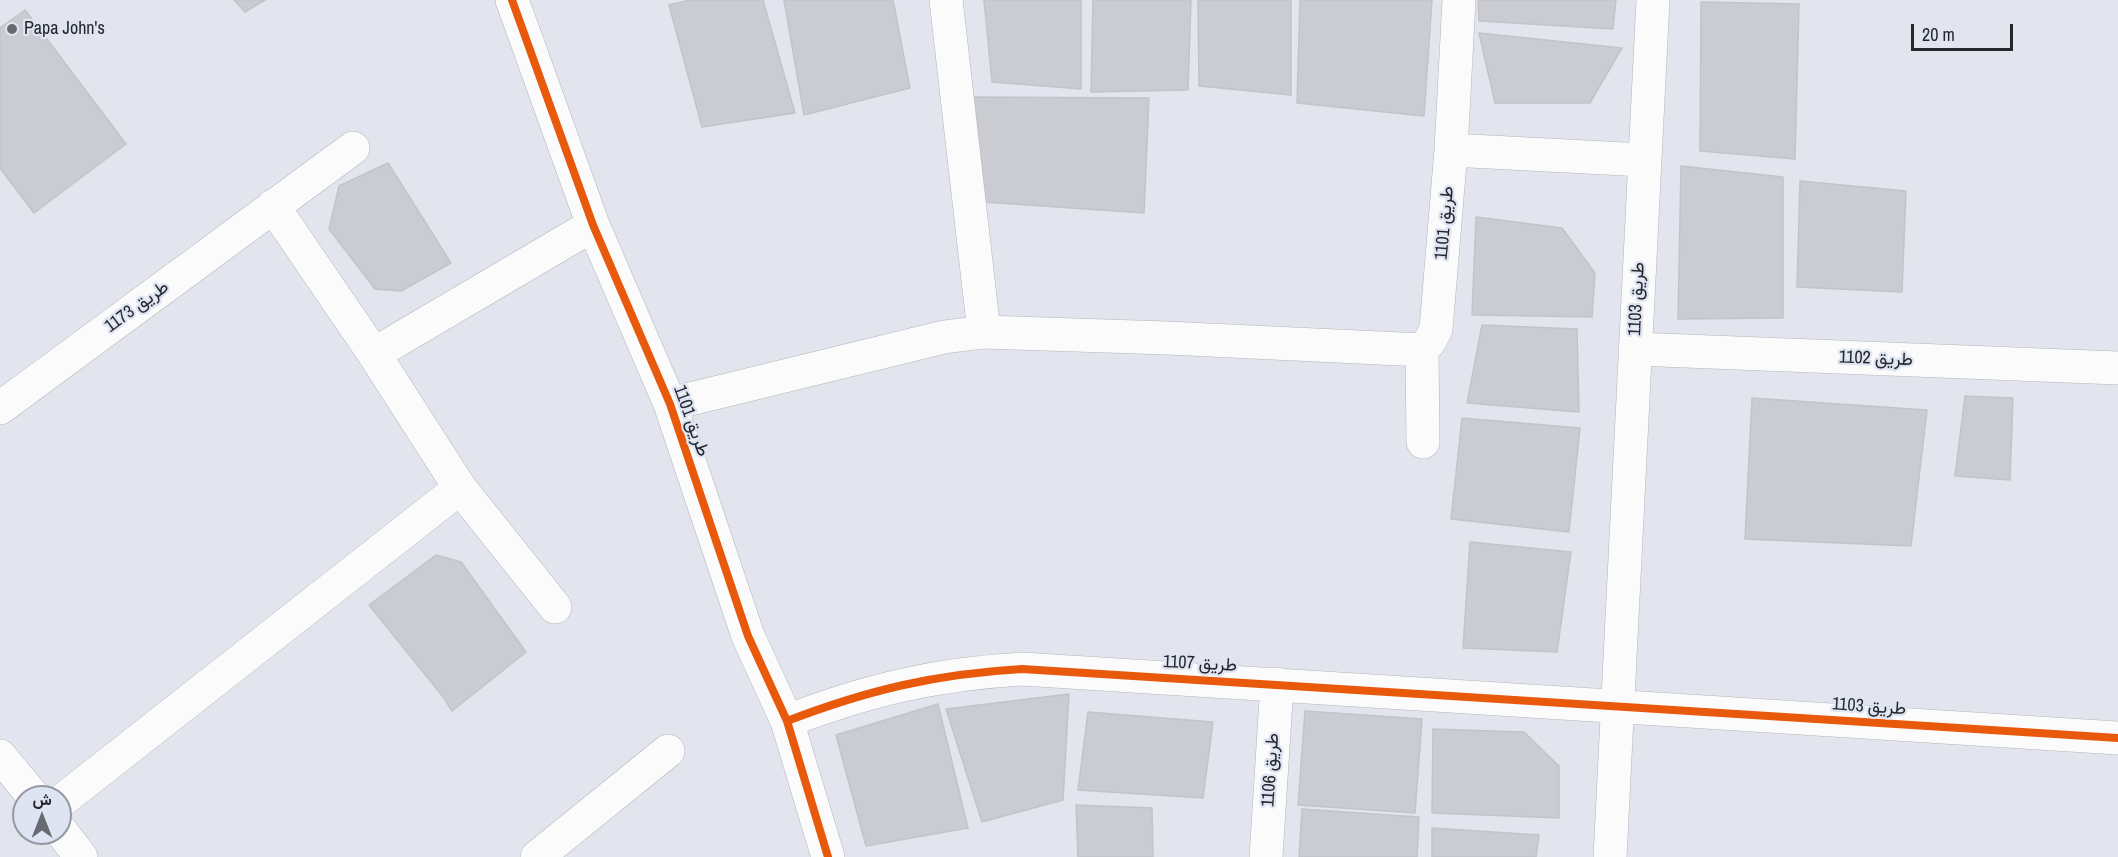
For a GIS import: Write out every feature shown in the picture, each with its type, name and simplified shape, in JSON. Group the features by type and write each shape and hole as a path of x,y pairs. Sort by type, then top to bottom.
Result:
{"street":[{"path":"946,0 984,332"},
{"name":"طريق 1101","path":"1422,350 1436,329 1451,150 1459,0"},
{"name":"طريق 1103","path":"1610,857 1653,0"},
{"name":"طريق 1101","path":"519,2 593,225 670,404 748,636 788,721 828,857"},
{"name":"طريق 1173","path":"0,408 353,148"},
{"path":"1451,150 1644,160"},
{"path":"273,207 374,354 460,488 555,607"},
{"path":"374,354 593,225"},
{"path":"670,404 944,337 984,332 1422,350 1423,442"},
{"name":"طريق 1102","path":"1635,349 2118,368"},
{"path":"72,793 460,488"},
{"name":"طريق 1107","path":"788,721 833,703 880,689 974,671 1022,669 1618,705"},
{"name":"طريق 1106","path":"1266,857 1277,684"},
{"name":"طريق 1103","path":"1618,705 2118,738"},
{"path":"537,857 668,751"},
{"path":"0,756 24,785"},
{"path":"72,845 81,857"}],"building":[{"path":"234,0 265,0 245,12"},
{"path":"690,0 763,0 795,113 702,127 669,5"},
{"path":"784,0 893,0 910,88 804,115"},
{"path":"984,0 1081,0 1081,89 992,82"},
{"path":"1093,0 1191,0 1188,90 1091,92"},
{"path":"1198,0 1291,0 1291,95 1199,86"},
{"path":"1300,0 1432,0 1424,116 1297,103"},
{"path":"1478,0 1616,0 1613,29 1479,21"},
{"path":"1701,2 1799,4 1795,159 1700,151"},
{"path":"25,10 126,144 34,213 0,168 0,28"},
{"path":"1479,33 1622,48 1590,103 1495,103"},
{"path":"970,97 1149,98 1144,213 984,202"},
{"path":"388,163 451,263 401,291 375,289 329,229 339,186"},
{"path":"1681,166 1783,177 1783,318 1678,319"},
{"path":"1800,181 1906,191 1902,292 1797,287"},
{"path":"1476,217 1562,228 1595,273 1592,317 1472,315"},
{"path":"1482,325 1577,329 1579,412 1467,403"},
{"path":"1965,396 2013,398 2010,480 1955,476"},
{"path":"1752,398 1927,410 1911,546 1745,539"},
{"path":"1462,418 1580,428 1569,532 1451,519"},
{"path":"1470,542 1571,552 1557,652 1463,648"},
{"path":"436,555 461,562 526,652 452,711 369,605"},
{"path":"1069,694 1063,800 982,822 946,709"},
{"path":"938,704 968,828 866,846 836,735"},
{"path":"1305,711 1422,719 1415,813 1298,805"},
{"path":"1088,712 1213,722 1203,798 1078,790"},
{"path":"1433,729 1524,732 1559,766 1559,818 1432,813"},
{"path":"1076,805 1152,808 1153,857 1078,857"},
{"path":"1302,809 1419,817 1417,857 1299,857"},
{"path":"1432,828 1539,835 1536,857 1432,857"}],"cycle path":[{"path":"512,0 593,225 670,404 748,636 787,721 828,857"},
{"path":"787,721 846,700 902,685 960,675 1022,669 2118,738"}],"place":[{"name":"Papa John's","path":"12,29"}]}
